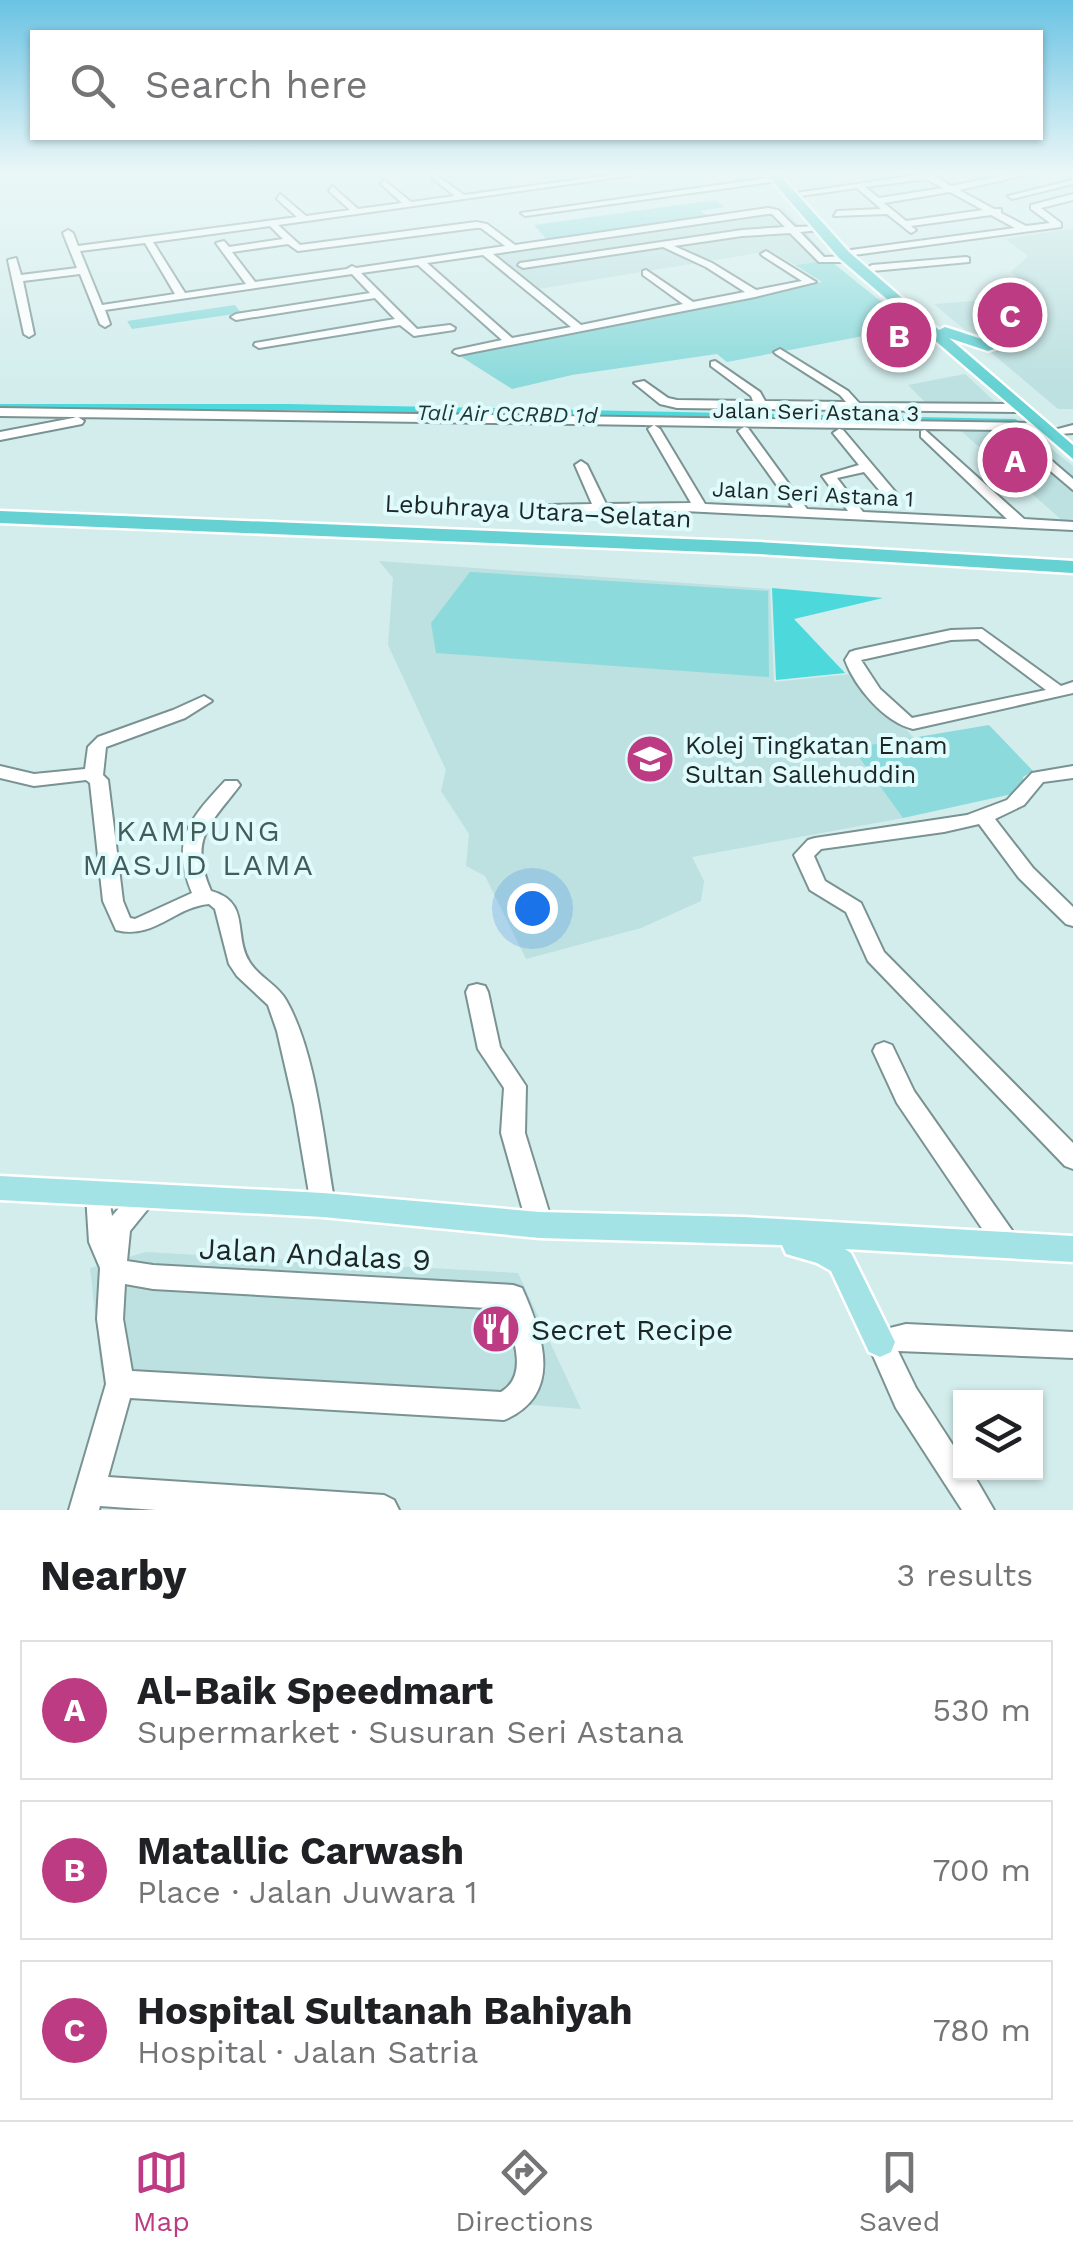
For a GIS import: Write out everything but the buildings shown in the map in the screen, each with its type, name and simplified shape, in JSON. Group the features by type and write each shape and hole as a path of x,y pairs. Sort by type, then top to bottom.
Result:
{"highway":[{"path":"836,242 957,348 1069,433"},
{"path":"843,242 851,255 872,268 1017,408 1073,454"},
{"path":"957,348 992,350 991,372"},
{"name":"Lebuhraya Utara–Selatan","path":"0,517 741,547 1073,578"},
{"name":"Lebuhraya Utara–Selatan","path":"0,528 946,566 1073,567"}],"main road":[{"path":"0,1188 323,1205 540,1224 1073,1249"},
{"path":"762,1232 775,1240 833,1254 851,1280 880,1342"}],"street":[{"path":"73,242 106,324"},
{"path":"77,249 135,242"},
{"path":"149,242 181,296"},
{"path":"220,242 252,285"},
{"path":"226,250 310,242"},
{"path":"506,242 512,247"},
{"path":"100,308 545,242"},
{"path":"523,265 676,242"},
{"path":"805,242 822,260 937,242"},
{"path":"663,244 709,265 755,294"},
{"path":"484,251 579,328"},
{"path":"460,352 810,282 766,254"},
{"path":"13,260 29,334"},
{"path":"418,260 510,342"},
{"path":"872,268 966,260"},
{"path":"352,269 416,334 450,328"},
{"path":"17,279 85,270"},
{"path":"646,274 692,306"},
{"path":"236,318 376,295"},
{"path":"259,345 402,321"},
{"path":"780,352 844,394 856,407"},
{"path":"715,364 754,392 761,406"},
{"path":"640,384 671,404 1017,408"},
{"path":"0,412 739,422 1012,433 1040,428"},
{"path":"0,436 104,414"},
{"name":"Jalan Seri Astana 3","path":"616,428 1012,433"},
{"path":"654,429 702,508"},
{"path":"744,431 804,514"},
{"path":"838,433 890,494"},
{"path":"1012,433 1073,486"},
{"path":"925,434 1021,524"},
{"path":"581,464 601,509"},
{"path":"859,516 829,476 868,468"},
{"name":"Jalan Seri Astana 1","path":"550,509 702,508 1073,526"},
{"path":"952,635 988,635 1066,689 923,724 902,720 855,670 856,655 952,635"},
{"path":"204,701 180,716 104,740 96,751 94,776 101,786 113,901 119,921 126,926 138,926 204,898 214,898 224,906 240,964 266,985 280,1008 306,1108 323,1205"},
{"path":"0,772 34,780 94,776"},
{"path":"1073,772 1032,780 1029,792 1012,805 982,815 815,844 804,854 814,881 850,903 875,956 1073,1159"},
{"path":"204,898 190,864 192,832 230,785"},
{"path":"982,815 1026,873 1073,919"},
{"path":"477,992 490,1049 515,1086 512,1133 540,1224"},
{"path":"884,1051 905,1096 1009,1247"},
{"path":"98,1194 102,1242 114,1270"},
{"path":"144,1198 120,1226 110,1319 120,1384 87,1501 384,1510"},
{"name":"Jalan Andalas 9","path":"114,1270 153,1277 514,1297 532,1379 523,1396 504,1406 120,1384"},
{"path":"980,1510 906,1398 880,1342 906,1337 1073,1345"}],"shaded area":[{"path":"535,242 814,242 830,260 795,265 770,251 538,289 488,249"},
{"path":"1010,242 1073,242 1073,409 1058,409 934,304 1025,297 1028,287 1011,272 1028,256"},
{"path":"830,260 911,327 727,362 717,354 572,375 512,389 460,356 822,282 795,265"},
{"path":"235,305 241,313 132,329 127,321"},
{"path":"965,374 1004,410 933,410 908,385"},
{"path":"961,431 1032,433 1073,466 1073,530"},
{"name":"Kolej Tingkatan Enam Sultan Sallehuddin","path":"379,561 770,589 774,682 851,674 915,739 852,749 903,818 692,857 704,881 701,901 641,928 526,959 485,876 466,866 469,834 441,791 446,770 388,645 393,578"},
{"path":"470,572 768,591 769,677 436,653 431,623"},
{"path":"772,588 883,598 794,619 845,673 776,680"},
{"path":"989,725 1033,771 1023,777 1026,791 903,818 852,748"},
{"path":"146,1252 518,1273 581,1409 101,1370 90,1268"}],"waterway":[{"name":"Tali Air CCRBD 1d","path":"0,407 289,407 1015,422"}],"place":[{"name":"Hospital Sultanah Bahiyah","path":"1010,315"},
{"name":"Matallic Carwash","path":"899,335"},
{"name":"Al-Baik Speedmart","path":"1015,460"},
{"name":"Kolej Tingkatan Enam Sultan Sallehuddin","path":"650,759"},
{"name":"Secret Recipe","path":"496,1329"}],"district":[{"name":"KAMPUNG MASJID LAMA","path":"199,847"}]}
